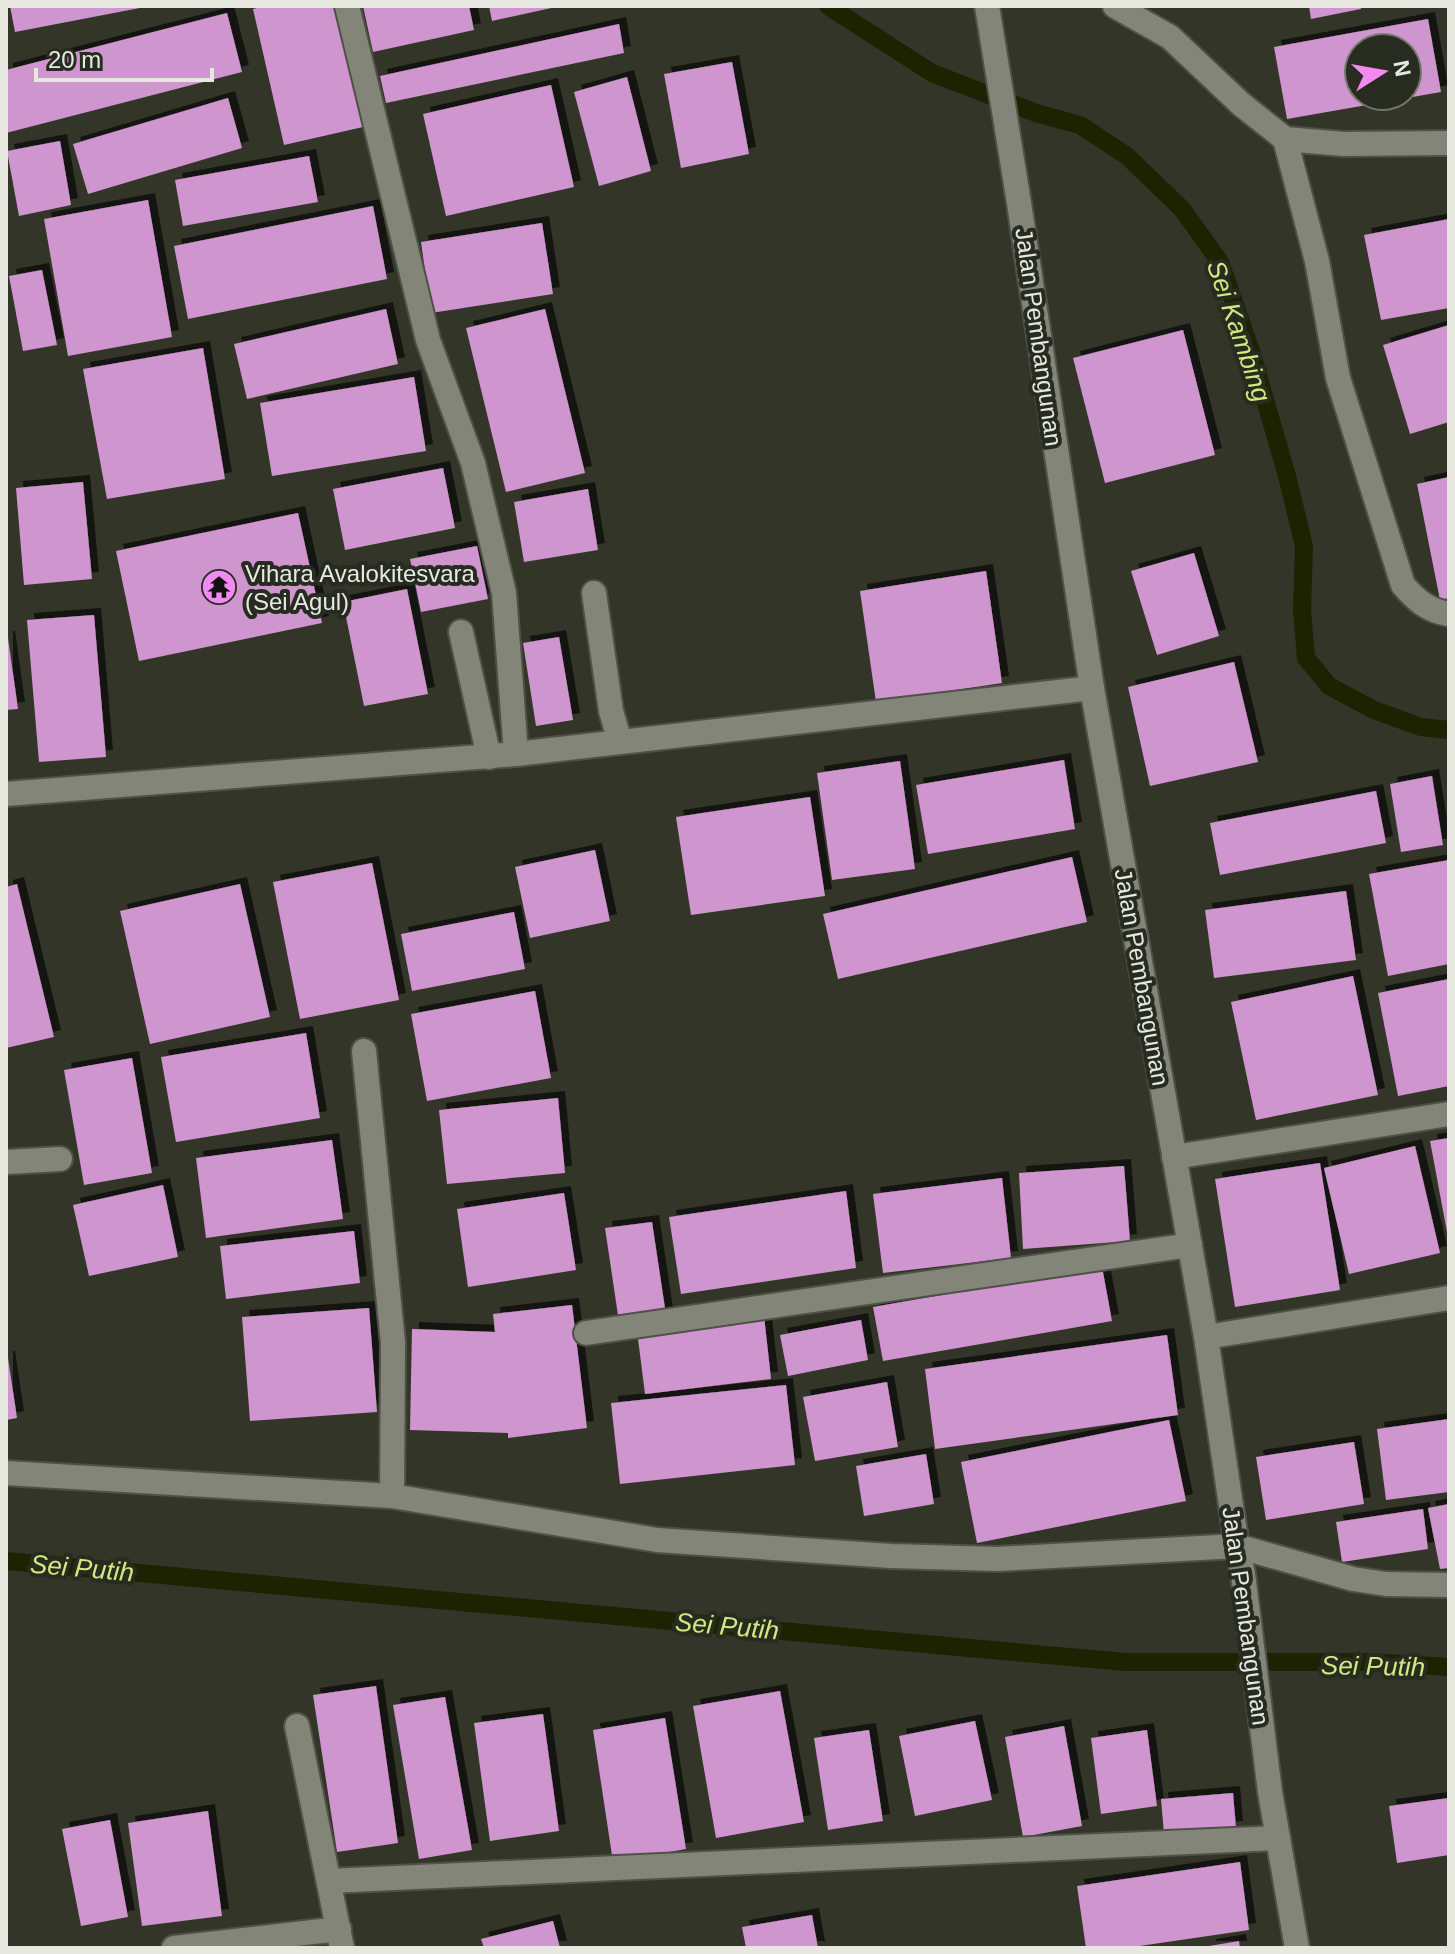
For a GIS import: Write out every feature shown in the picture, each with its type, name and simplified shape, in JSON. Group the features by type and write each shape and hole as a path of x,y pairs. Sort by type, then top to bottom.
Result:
{"street":[{"path":"347,6 428,340 473,463 504,593 516,754"},
{"name":"Jalan Pembangunan","path":"987,6 1092,688 1206,1337 1243,1574 1270,1792 1297,1948"},
{"path":"1115,6 1170,37 1241,104 1285,139 1344,144 1449,143"},
{"path":"1285,139 1317,261 1338,378 1403,585 1419,603 1439,613 1449,614"},
{"path":"594,593 611,711 620,742"},
{"path":"461,632 489,757"},
{"path":"6,794 489,757 1092,688"},
{"path":"364,1051 393,1343 392,1496"},
{"path":"1174,1157 1449,1114"},
{"path":"6,1162 60,1159"},
{"path":"586,1333 1190,1245"},
{"path":"1206,1337 1449,1298"},
{"path":"6,1473 392,1496 657,1540 891,1556 997,1559 1237,1546 1353,1579 1386,1584 1449,1585"},
{"path":"174,1948 340,1938 297,1726"},
{"path":"329,1881 1278,1838"}],"building":[{"path":"10,6 145,6 145,7 15,32"},
{"path":"265,6 334,6 363,127 284,145 253,9"},
{"path":"363,6 469,6 474,30 373,52"},
{"path":"489,6 556,6 556,7 492,21"},
{"path":"1309,6 1360,6 1361,9 1311,19"},
{"path":"227,13 242,72 6,133 6,70"},
{"path":"1428,19 1441,92 1423,95 1423,32 1356,32"},
{"path":"619,24 624,53 386,103 380,76"},
{"path":"1343,34 1343,109 1287,119 1274,47"},
{"path":"732,62 749,154 681,168 664,74"},
{"path":"627,77 651,171 599,186 574,92"},
{"path":"551,85 574,187 446,216 423,114"},
{"path":"228,98 242,148 88,194 73,144"},
{"path":"60,141 71,205 19,216 7,151"},
{"path":"309,156 318,202 183,226 175,180"},
{"path":"148,200 172,337 68,356 44,219"},
{"path":"373,206 387,279 188,319 174,246"},
{"path":"1449,219 1449,308 1381,320 1364,235"},
{"path":"542,223 553,294 431,313 421,242"},
{"path":"42,270 57,345 23,351 9,276"},
{"path":"386,309 398,364 247,399 234,344"},
{"path":"545,309 585,473 506,492 466,328"},
{"path":"1449,325 1449,422 1410,434 1383,345"},
{"path":"1183,330 1215,455 1105,483 1073,358"},
{"path":"203,348 225,479 107,499 83,369"},
{"path":"414,377 426,451 272,476 260,403"},
{"path":"443,468 455,528 345,550 333,489"},
{"path":"1449,477 1449,598 1440,600 1417,484"},
{"path":"83,482 92,579 24,585 16,488"},
{"path":"588,489 598,550 524,562 514,502"},
{"name":"Vihara Avalokitesvara (Sei Agul)","path":"298,513 322,623 139,661 116,551"},
{"path":"477,546 488,599 421,612 410,559"},
{"path":"1194,553 1219,636 1157,655 1131,571"},
{"path":"986,571 1002,683 876,702 860,591"},
{"path":"407,589 428,694 364,706 343,602"},
{"path":"94,615 106,757 39,762 27,620"},
{"path":"559,637 573,720 536,726 523,643"},
{"path":"8,638 18,709 6,710"},
{"path":"1234,662 1258,762 1150,786 1128,687"},
{"path":"1064,760 1075,829 928,854 916,785"},
{"path":"900,761 915,869 832,880 817,773"},
{"path":"1432,776 1443,845 1401,852 1390,784"},
{"path":"1376,791 1386,843 1220,875 1210,823"},
{"path":"810,797 825,896 691,915 676,817"},
{"path":"595,850 610,921 530,938 515,867"},
{"path":"1072,857 1087,922 838,979 823,914"},
{"path":"1449,860 1449,964 1388,976 1369,874"},
{"path":"372,863 399,1000 300,1019 273,882"},
{"path":"17,884 54,1037 6,1048 6,887"},
{"path":"240,884 270,1017 150,1044 120,911"},
{"path":"1346,891 1356,960 1214,978 1205,910"},
{"path":"514,912 525,969 412,991 401,934"},
{"path":"1353,976 1378,1095 1256,1120 1231,1002"},
{"path":"1449,979 1449,1086 1398,1096 1378,993"},
{"path":"535,991 551,1078 427,1101 411,1014"},
{"path":"306,1033 320,1118 176,1142 161,1057"},
{"path":"132,1058 152,1173 84,1185 64,1070"},
{"path":"558,1098 565,1173 447,1184 439,1110"},
{"path":"1449,1138 1449,1232 1447,1232 1430,1141"},
{"path":"332,1140 343,1219 206,1238 196,1158"},
{"path":"1415,1146 1440,1253 1349,1274 1324,1168"},
{"path":"1320,1163 1340,1290 1235,1307 1215,1179"},
{"path":"1124,1166 1130,1241 1023,1249 1019,1173"},
{"path":"1002,1178 1011,1258 883,1273 873,1194"},
{"path":"163,1185 178,1257 89,1276 73,1205"},
{"path":"846,1191 856,1268 681,1294 669,1217"},
{"path":"564,1193 576,1270 468,1287 457,1209"},
{"path":"652,1222 666,1315 619,1322 605,1228"},
{"path":"354,1231 360,1283 226,1299 220,1246"},
{"path":"1102,1267 1112,1321 883,1361 873,1307"},
{"path":"572,1305 587,1428 508,1438 508,1433 410,1430 412,1329 495,1332 493,1314"},
{"path":"369,1308 377,1412 250,1421 242,1317"},
{"path":"764,1316 771,1379 645,1394 637,1331"},
{"path":"861,1320 868,1360 788,1376 780,1335"},
{"path":"1167,1335 1178,1415 935,1449 925,1369"},
{"path":"6,1358 17,1418 6,1420"},
{"path":"887,1382 898,1447 815,1461 803,1397"},
{"path":"786,1385 795,1465 620,1484 611,1403"},
{"path":"1449,1419 1449,1492 1386,1500 1377,1429"},
{"path":"1169,1420 1186,1501 977,1543 961,1462"},
{"path":"1354,1442 1364,1504 1266,1520 1256,1457"},
{"path":"926,1454 934,1504 864,1516 856,1466"},
{"path":"1449,1504 1449,1568 1440,1569 1428,1508"},
{"path":"1423,1509 1428,1549 1342,1562 1336,1522"},
{"path":"376,1686 398,1843 337,1852 313,1695"},
{"path":"780,1691 804,1822 716,1838 693,1706"},
{"path":"445,1697 472,1850 419,1859 393,1705"},
{"path":"543,1714 559,1831 490,1841 474,1723"},
{"path":"665,1718 686,1849 613,1862 593,1730"},
{"path":"975,1721 992,1800 915,1816 899,1736"},
{"path":"1064,1726 1082,1826 1023,1837 1005,1737"},
{"path":"869,1730 883,1821 828,1830 814,1738"},
{"path":"1147,1730 1157,1806 1101,1814 1091,1738"},
{"path":"1233,1793 1236,1828 1164,1834 1161,1799"},
{"path":"1449,1798 1449,1855 1397,1863 1389,1806"},
{"path":"208,1811 222,1916 142,1926 128,1823"},
{"path":"110,1820 128,1917 81,1926 62,1829"},
{"path":"1240,1862 1249,1930 1126,1948 1086,1948 1077,1886"},
{"path":"812,1915 818,1948 746,1948 742,1927"},
{"path":"553,1921 560,1948 484,1948 481,1939"},
{"path":"1239,1941 1240,1948 1209,1948 1209,1946"}],"waterway":[{"name":"Sei Kambing","path":"828,6 932,73 1036,113 1080,125 1127,156 1182,209 1220,262 1251,351 1287,476 1304,546 1302,611 1306,658 1329,686 1374,710 1421,727 1449,730"},
{"name":"Sei Putih","path":"6,1561 1125,1662 1367,1662 1449,1667"}],"place":[{"name":"Vihara Avalokitesvara (Sei Agul)","path":"219,587"}]}
